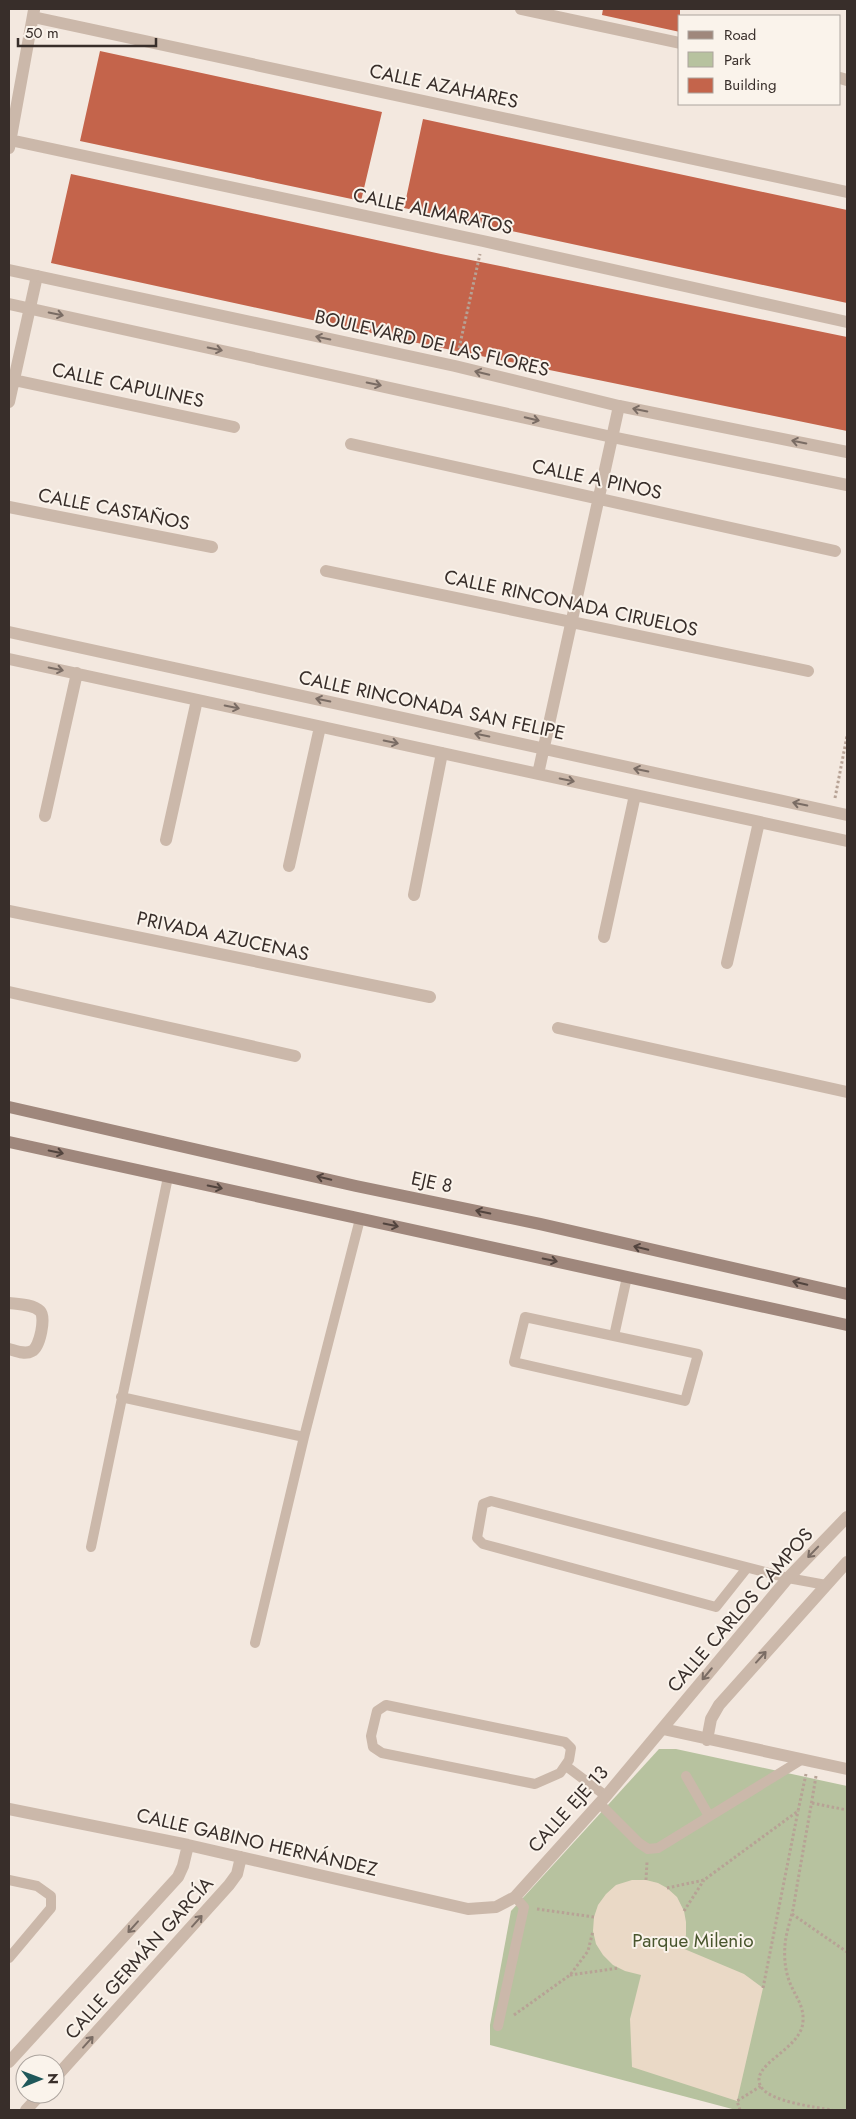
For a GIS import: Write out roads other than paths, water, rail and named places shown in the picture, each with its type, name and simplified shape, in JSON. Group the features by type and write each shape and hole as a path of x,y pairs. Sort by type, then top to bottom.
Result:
{"main road":[{"name":"EJE 8","path":"9,1107 356,1186 540,1224 847,1294"},
{"path":"9,1142 847,1325"}],"street":[{"path":"521,9 678,44"},
{"path":"10,144 34,13"},
{"name":"CALLE AZAHARES","path":"34,13 847,192"},
{"name":"CALLE ALMARATOS","path":"10,144 483,241 847,322"},
{"name":"BOULEVARD DE LAS FLORES","path":"9,270 456,366 619,406 847,452"},
{"path":"9,402 11,380 37,276"},
{"path":"9,304 612,437 847,485"},
{"name":"CALLE CAPULINES","path":"11,380 234,427"},
{"path":"538,774 619,406"},
{"name":"CALLE A PINOS","path":"351,444 835,551"},
{"name":"CALLE CASTAÑOS","path":"9,507 212,547"},
{"name":"CALLE RINCONADA CIRUELOS","path":"326,571 808,671"},
{"name":"CALLE RINCONADA SAN FELIPE","path":"9,632 847,815"},
{"path":"9,659 847,841"},
{"path":"45,816 77,674"},
{"path":"166,840 197,700"},
{"path":"289,866 320,726"},
{"path":"414,895 442,753"},
{"path":"604,937 636,795"},
{"path":"727,962 759,822"},
{"name":"PRIVADA AZUCENAS","path":"9,911 430,997"},
{"path":"9,992 295,1056"},
{"path":"558,1028 847,1092"},
{"path":"9,1303 36,1308 41,1311 44,1318 38,1345 32,1352 23,1353 9,1349"},
{"name":"CALLE CARLOS CAMPOS","path":"663,1729 788,1578 847,1517"},
{"path":"707,1740 711,1719 719,1705 847,1562"},
{"path":"663,1729 847,1769"},
{"name":"CALLE EJE 13","path":"496,1907 515,1897 663,1729"},
{"name":"CALLE GABINO HERNÁNDEZ","path":"9,1809 188,1845 468,1909 496,1907"},
{"name":"CALLE GERMÁN GARCÍA","path":"9,2062 178,1878 184,1866 188,1845"},
{"name":"CALLE GERMÁN GARCÍA","path":"65,2067 229,1886 237,1874 241,1857"}],"lane":[{"path":"91,1547 168,1177"},
{"path":"256,1643 304,1437 360,1219"},
{"path":"614,1336 627,1277"},
{"path":"525,1317 614,1336 698,1354 685,1401 514,1362 525,1317"},
{"path":"121,1397 304,1437"},
{"path":"747,1568 716,1607 483,1544 478,1538 483,1504 491,1502 747,1568 788,1578 826,1584"},
{"path":"391,1706 565,1742 572,1751 566,1766 560,1773 535,1784 382,1752 373,1747 371,1742 375,1716 381,1707 391,1706"},
{"path":"566,1766 602,1799 639,1843 648,1849 658,1848 710,1816 809,1761"},
{"path":"686,1776 710,1816"},
{"path":"9,1880 37,1886 51,1896 52,1908 9,1958"},
{"path":"498,2026 524,1907 515,1897"}],"park label":[{"name":"Parque Milenio","path":"693,1940"}]}
